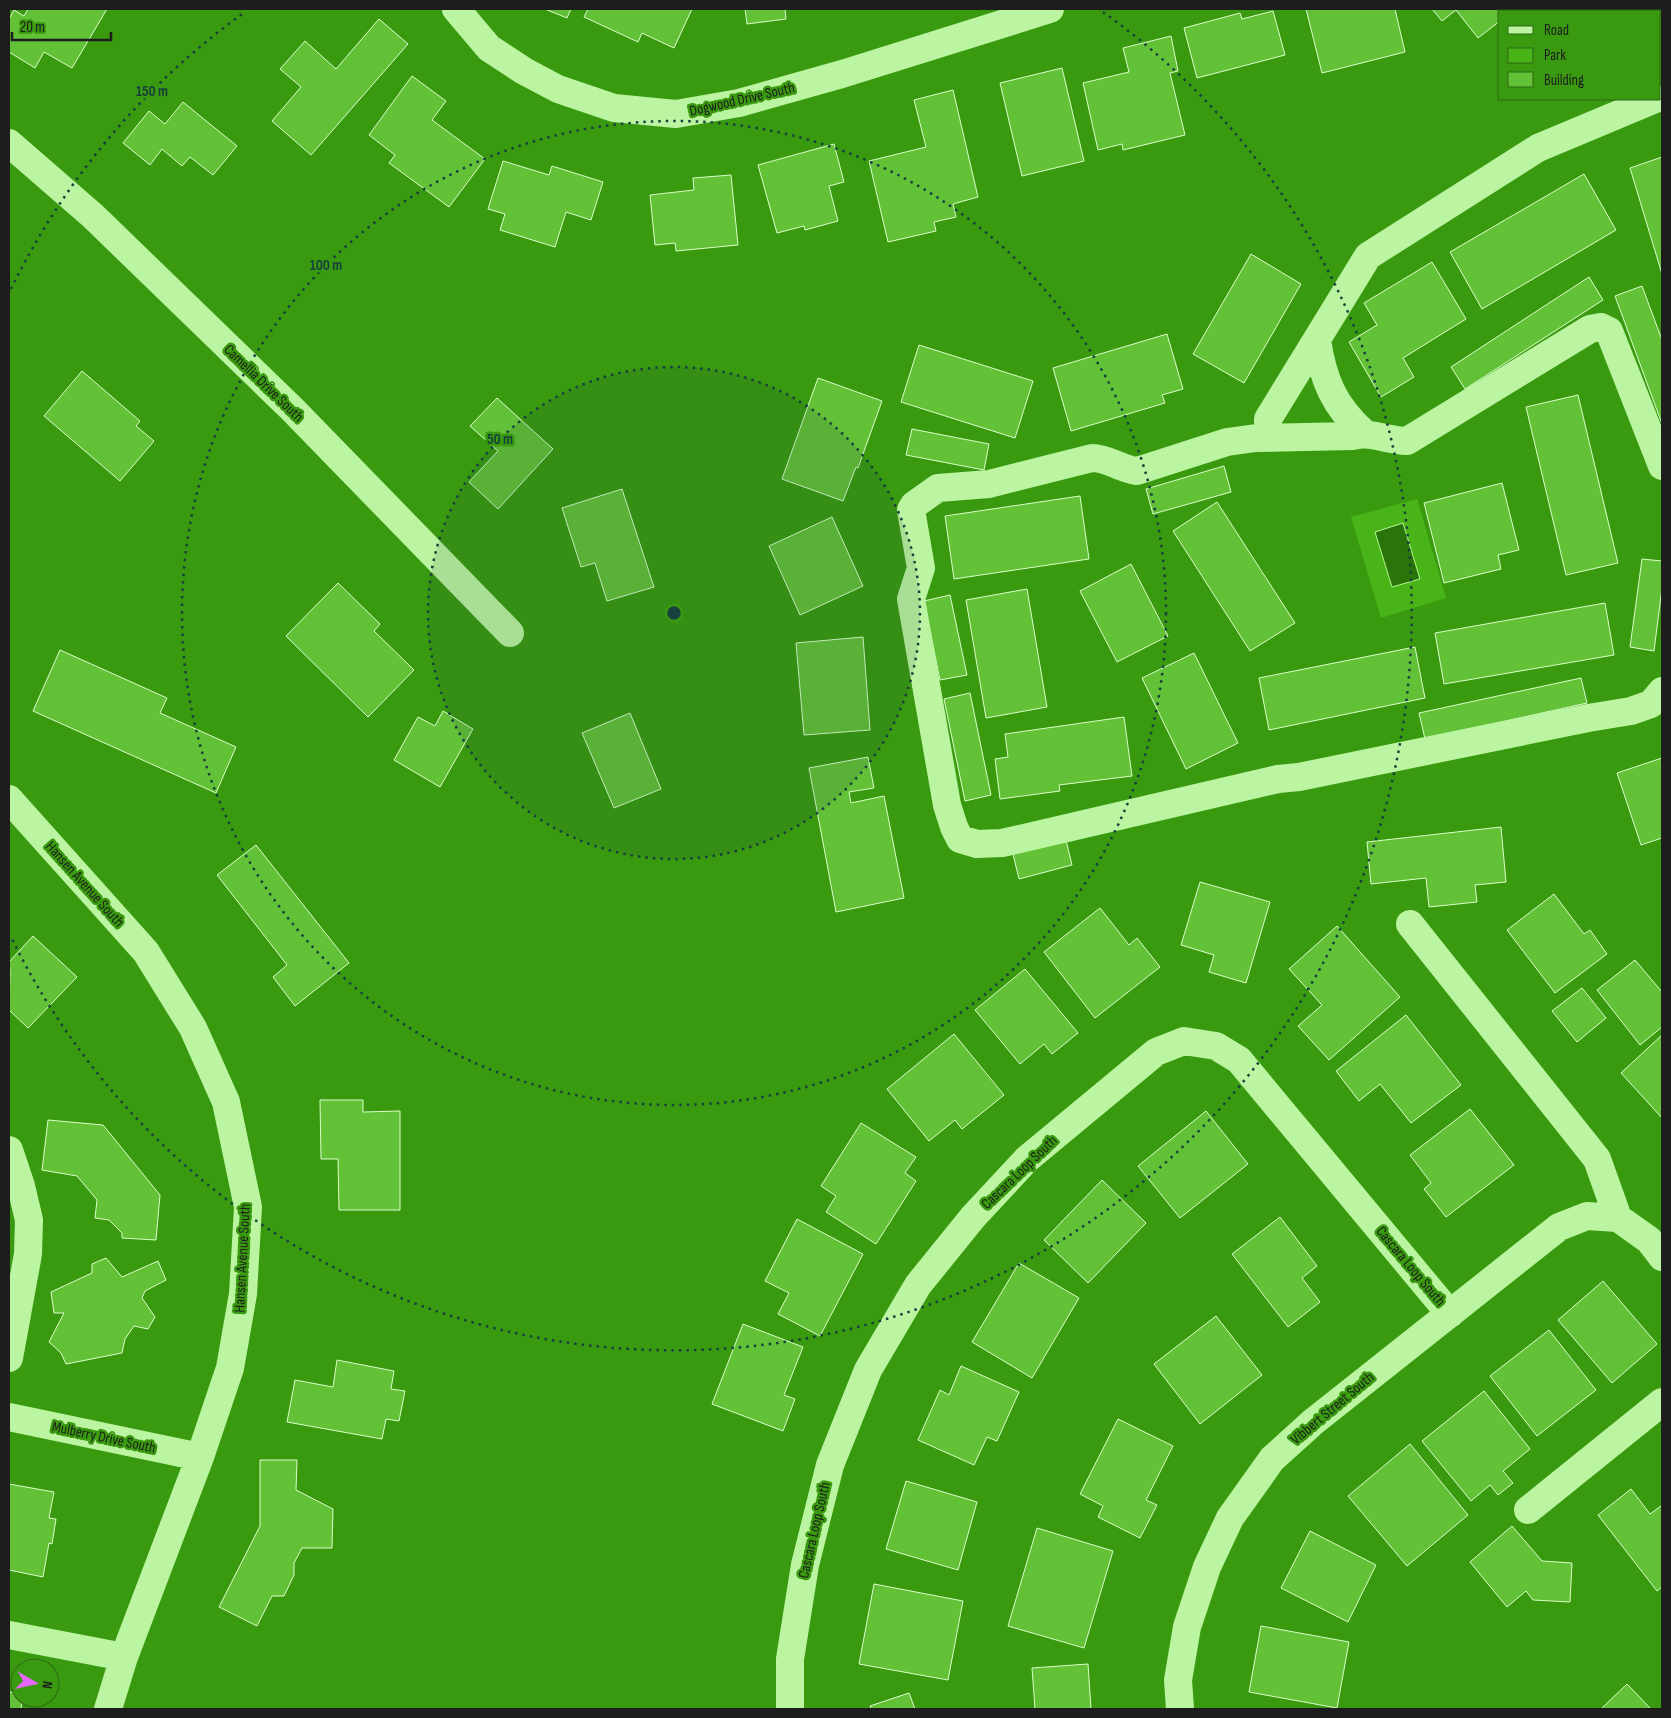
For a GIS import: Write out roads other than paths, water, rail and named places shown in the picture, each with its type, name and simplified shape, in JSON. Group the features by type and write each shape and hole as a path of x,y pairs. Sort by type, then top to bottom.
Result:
{"street":[{"name":"Dogwood Drive South","path":"456,9 489,48 524,71 558,89 614,108 676,114 739,103 842,74 1050,9"},
{"path":"1268,437 1268,419 1368,256 1538,148 1653,100"},
{"name":"Camellia Drive South","path":"9,143 93,216 293,410 510,634"},
{"path":"1659,700 1631,711 1588,718 1299,777 1278,779 1002,843 977,844 960,839 947,805 911,605 911,599 921,568 911,510 914,505 938,488 989,484 1092,458 1098,458 1129,470 1137,471 1226,442 1268,437 1353,436 1364,433 1407,442 1590,329 1601,327 1609,331 1662,466"},
{"path":"1317,340 1320,361 1336,402 1350,420 1364,433"},
{"name":"Hansen Avenue South","path":"9,799 146,952 192,1028 226,1102 248,1207 244,1294 230,1368 200,1457 124,1657 108,1709"},
{"path":"1410,924 1597,1159 1618,1218 1649,1240 1662,1257"},
{"name":"Cascara Loop South","path":"790,1709 790,1659 805,1565 830,1465 868,1370 918,1285 973,1217 1027,1159 1156,1052 1184,1042 1216,1046 1239,1060 1450,1314"},
{"path":"9,1150 21,1186 29,1220 28,1254 9,1358"},
{"name":"Vibbert Street South","path":"1180,1709 1178,1680 1187,1627 1207,1567 1230,1518 1272,1459 1313,1422 1559,1227 1587,1216 1618,1218"},
{"path":"1528,1510 1662,1402"},
{"name":"Mulberry Drive South","path":"9,1417 200,1457"},
{"path":"9,1634 124,1657"}]}
